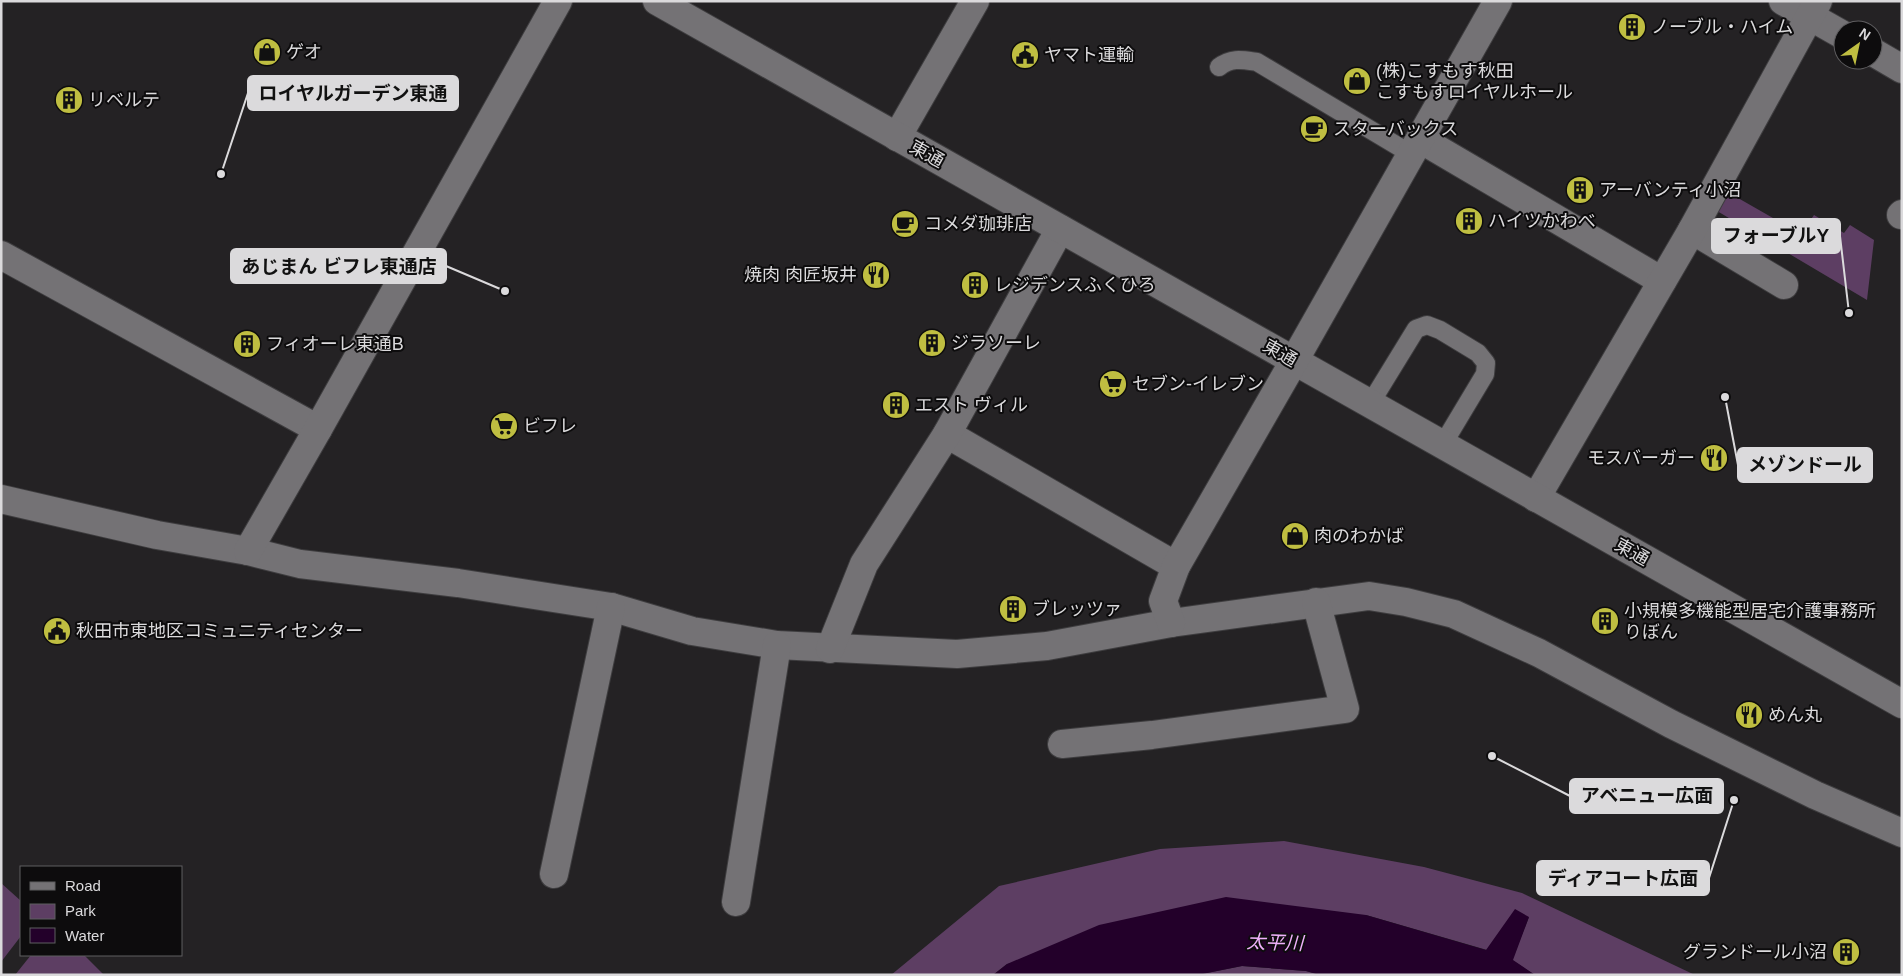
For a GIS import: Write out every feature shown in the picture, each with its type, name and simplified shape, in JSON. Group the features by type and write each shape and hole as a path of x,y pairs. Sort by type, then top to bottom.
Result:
{"street":[{"path":"248,551 558,1"},
{"name":"東通","path":"658,1 1060,230 1902,704"},
{"path":"897,137 975,1"},
{"path":"1171,623 1163,601 1176,566 1498,1"},
{"path":"1783,1 1814,9 1833,26"},
{"path":"1536,498 1692,230 1814,9"},
{"path":"1883,58 1902,69"},
{"path":"1415,147 1662,282"},
{"path":"830,649 864,564 947,434 1060,230"},
{"path":"1692,230 1784,285"},
{"path":"1,255 318,429"},
{"path":"947,434 1176,566"},
{"path":"1,499 157,535 248,551 300,564 458,583 611,607 692,631 777,645 830,649 957,654 1047,646 1171,623 1316,602 1369,596 1406,602 1454,614 1539,653 1671,724 1798,786 1902,833"},
{"path":"1062,744 1152,735 1344,709 1316,602"},
{"path":"554,874 611,607"},
{"path":"736,902 777,645"}],"lane":[{"path":"1219,67 1226,61 1239,59 1257,62 1415,147"},
{"path":"1370,404 1416,329 1427,325 1440,330 1478,353 1486,363 1485,374 1443,444"}],"green space":[{"path":"1724,190 1792,229 1805,228 1814,215 1844,233 1850,225 1874,240 1867,300 1712,208"},
{"path":"1284,841 1424,867 1522,893 1695,975 1535,975 1512,960 1529,917 1487,950 1366,915 1007,964 993,975 891,975 999,886 1160,849"},
{"path":"1,883 20,900 20,937 1,962"},
{"path":"30,956 85,956 104,975 15,975"},
{"path":"1242,966 1306,971 1320,975 1197,975"}],"water":[{"name":"太平川","path":"1226,897 1366,915 1486,950 1515,909 1529,917 1513,960 1535,975 1320,975 1306,971 1242,966 1197,975 993,975 1007,964 1099,925"}],"place":[{"name":"ノーブル・ハイム","path":"1632,27"},
{"name":"ゲオ","path":"267,52"},
{"name":"ヤマト運輸","path":"1025,55"},
{"name":"(株)こすもす秋田 こすもすロイヤルホール","path":"1357,81"},
{"name":"リベルテ","path":"69,100"},
{"name":"スターバックス","path":"1314,129"},
{"name":"ロイヤルガーデン東通","path":"221,174"},
{"name":"アーバンティ小沼","path":"1580,190"},
{"name":"ハイツかわべ","path":"1469,221"},
{"name":"コメダ珈琲店","path":"905,224"},
{"name":"焼肉 肉匠坂井","path":"876,275"},
{"name":"レジデンスふくひろ","path":"975,285"},
{"name":"あじまん ビフレ東通店","path":"505,291"},
{"name":"フォーブルY","path":"1849,313"},
{"name":"ジラソーレ","path":"932,343"},
{"name":"フィオーレ東通B","path":"247,344"},
{"name":"セブン-イレブン","path":"1113,384"},
{"name":"メゾンドール","path":"1725,397"},
{"name":"エスト ヴィル","path":"896,405"},
{"name":"ビフレ","path":"504,426"},
{"name":"モスバーガー","path":"1714,458"},
{"name":"肉のわかば","path":"1295,536"},
{"name":"ブレッツァ","path":"1013,609"},
{"name":"小規模多機能型居宅介護事務所 りぼん","path":"1605,621"},
{"name":"秋田市東地区コミュニティセンター","path":"57,631"},
{"name":"めん丸","path":"1749,715"},
{"name":"アベニュー広面","path":"1492,756"},
{"name":"ディアコート広面","path":"1734,800"},
{"name":"グランドール小沼","path":"1846,952"}]}
